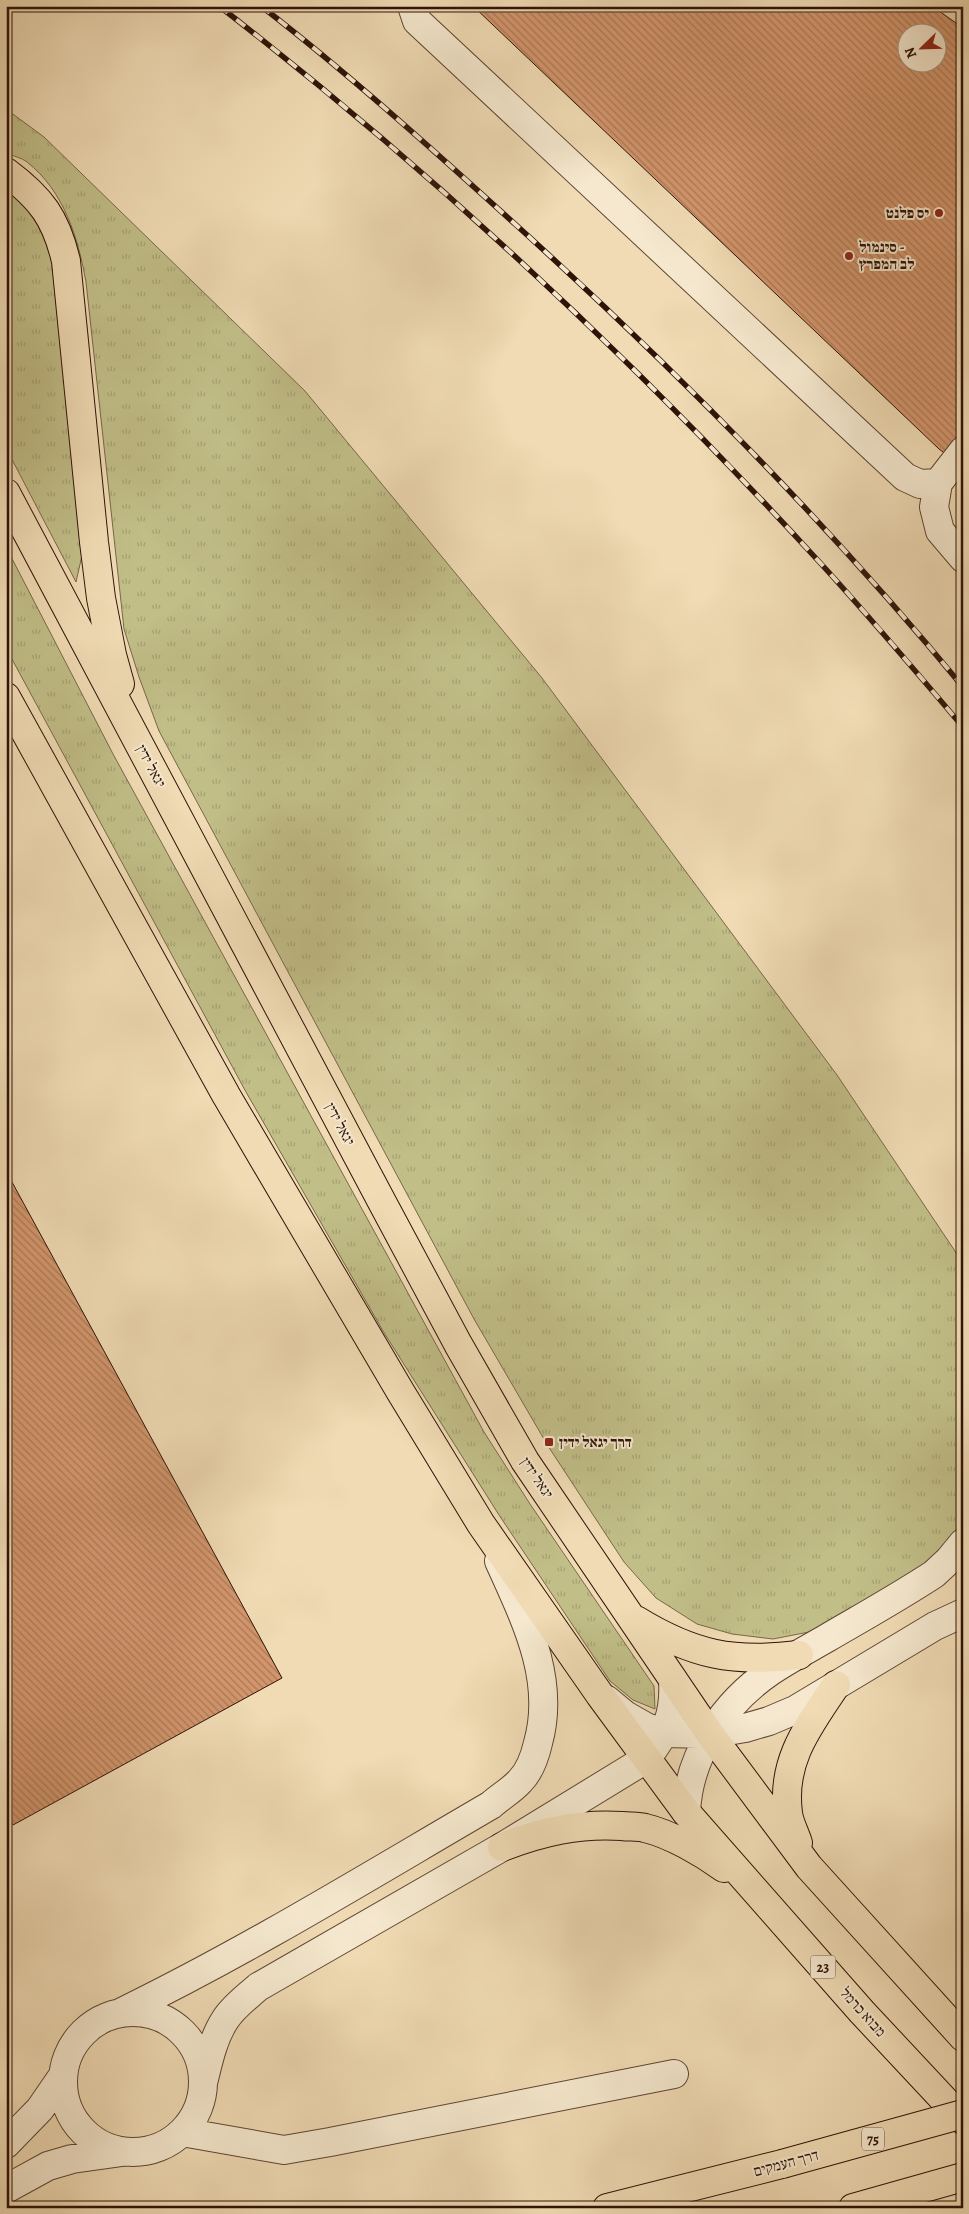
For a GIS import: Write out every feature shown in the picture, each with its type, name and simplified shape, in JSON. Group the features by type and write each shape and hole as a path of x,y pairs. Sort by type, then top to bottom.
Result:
{"highway":[{"path":"6,172 30,190 47,211 60,235 66,261 101,598 112,655 133,731"},
{"name":"יגאל ידין","path":"6,493 372,1185 482,1388 525,1461 710,1734"},
{"path":"6,697 231,1104 481,1524 646,1760 686,1812"},
{"path":"630,1616 664,1636 688,1647 718,1655 768,1658 799,1655"},
{"path":"810,1867 788,1814 789,1767 800,1739 836,1685"},
{"path":"710,1734 810,1867 963,2037"},
{"name":"מבוא כרמל","path":"686,1812 862,2012 963,2120"},
{"path":"502,1847 540,1833 578,1826 609,1825 646,1828 680,1842 719,1864 750,1885"},
{"name":"דרך העמקים","path":"608,2208 782,2164 963,2114"},
{"path":"853,2208 963,2177"}],"street":[{"path":"412,6 417,21 905,477 920,484 938,484"},
{"path":"963,451 938,484 934,508 940,531 963,558"},
{"path":"122,2152 102,2146 85,2134 72,2118 64,2099 62,2077 67,2054 79,2035 96,2021 122,2012 170,1988 491,1805 521,1780 534,1758 544,1722 542,1683 535,1647 481,1524"},
{"path":"686,1812 687,1795 695,1767 710,1734 730,1707 771,1671 934,1574 963,1543"},
{"path":"600,1695 625,1716 646,1727 664,1733 710,1734 745,1728 769,1721 795,1710 935,1626 963,1614"},
{"path":"202,2083 224,2020 258,1987 502,1847 646,1760 664,1733 672,1715 674,1699 673,1680"},
{"path":"6,2189 48,2166 72,2159 122,2152 144,2152 165,2145 182,2132 196,2115 203,2094 202,2070 195,2048 181,2030 162,2017 139,2011 122,2012"},
{"path":"182,2132 284,2150 674,2074"},
{"path":"6,2144 40,2108 62,2077"}],"green space":[{"path":"6,109 44,137 305,391 542,678 837,1075 963,1263 963,1522 945,1546 920,1569 838,1619 809,1632 773,1639 732,1634 697,1624 656,1598 624,1562 548,1446 474,1319 159,731 124,629 86,282 79,249 67,216 51,187 27,162 6,153"},
{"path":"6,189 24,200 40,222 50,246 66,372 83,551 76,582 6,448"},
{"path":"6,547 113,754 484,1432 530,1504 654,1686 655,1709 633,1700 610,1681 499,1515 383,1331 246,1092 6,648"}],"building":[{"name":"סינמול - לב המפרץ","path":"473,6 932,6 963,28 963,467 939,449"},
{"path":"6,1171 282,1678 13,1825 6,1813"}],"railway":[{"path":"219,6 376,133 452,199 600,337 743,480 812,554 963,727"},
{"path":"261,6 326,58 421,140 633,333 803,506 858,565 963,687"}],"place":[{"name":"יס פלנט","path":"939,213"},
{"name":"סינמול - לב המפרץ","path":"849,256"},
{"name":"דרך יגאל ידין","path":"549,1442"}]}
